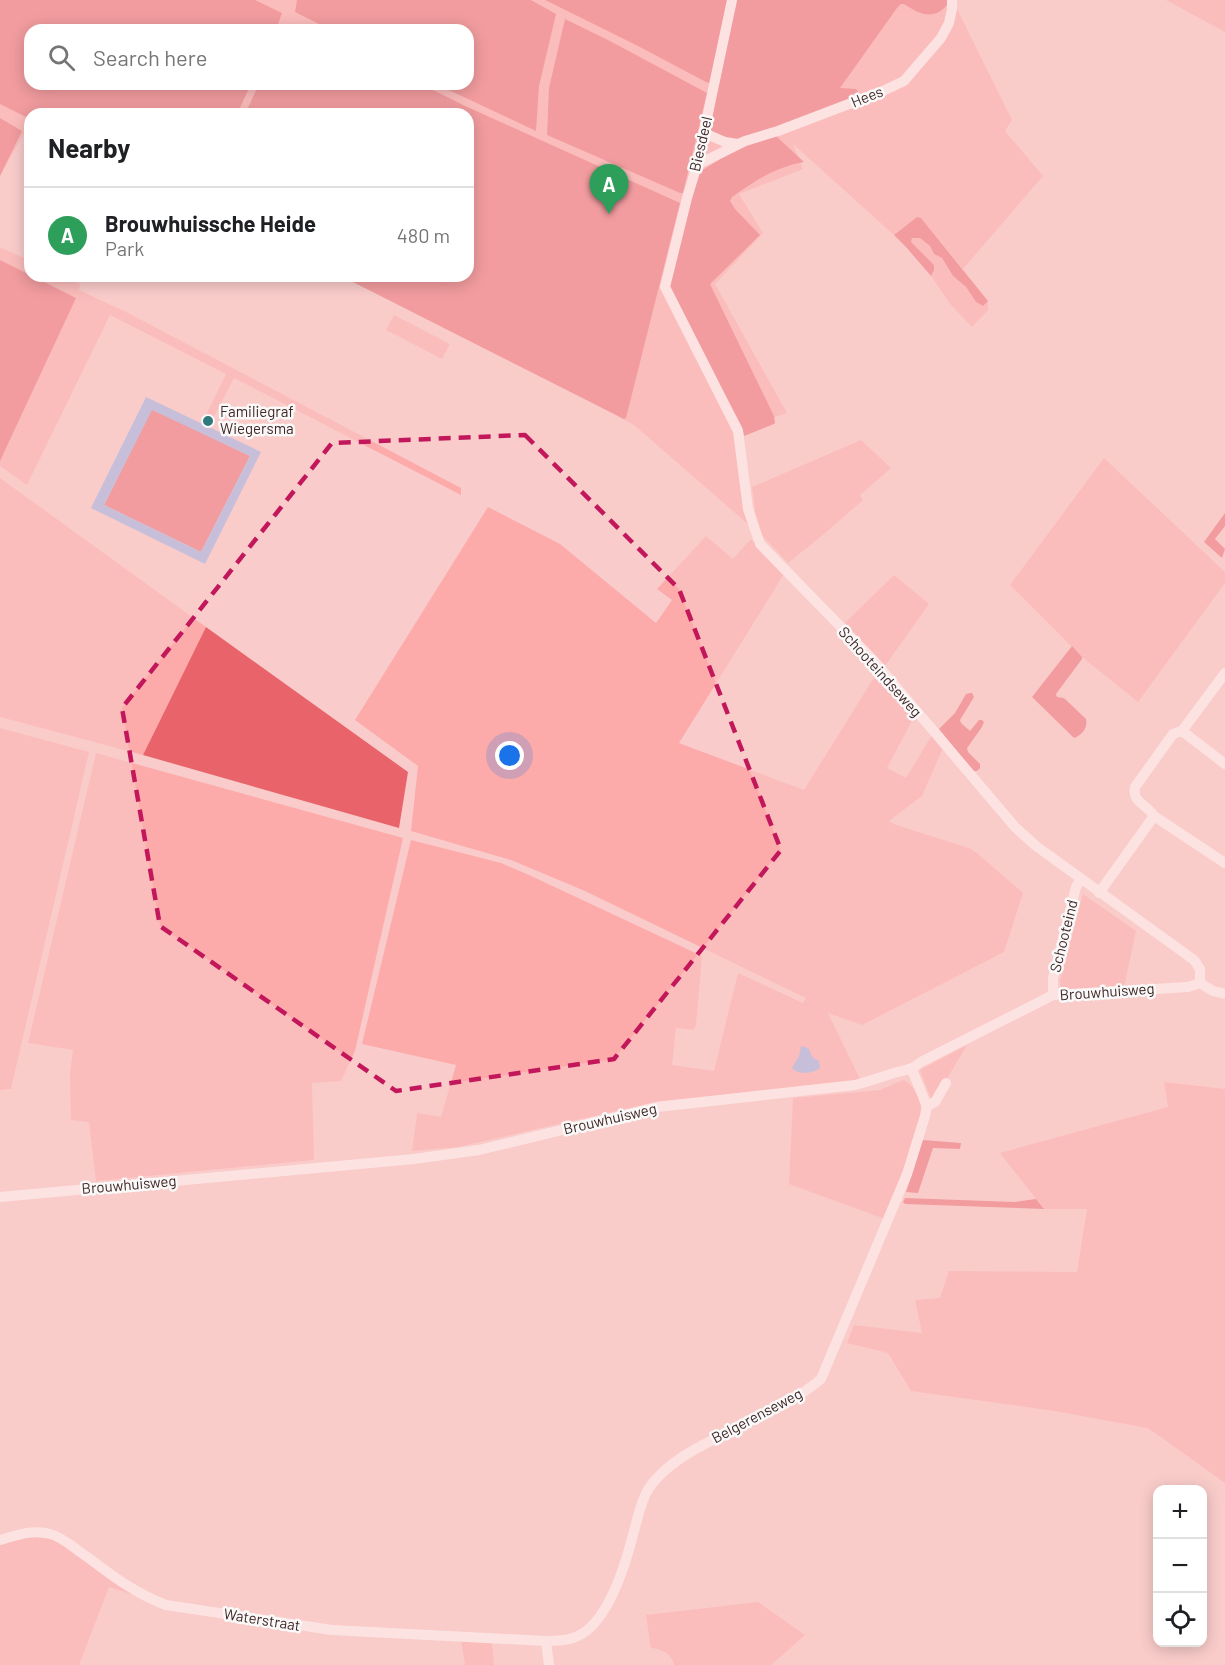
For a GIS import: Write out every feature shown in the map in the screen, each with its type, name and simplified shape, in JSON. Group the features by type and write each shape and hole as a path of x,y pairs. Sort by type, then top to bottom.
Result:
{"street":[{"name":"Biesdeel","path":"665,287 697,165 732,0"},
{"name":"Hees","path":"697,165 738,144 799,123 904,81 941,38 949,23 952,0"},
{"path":"704,133 725,142 738,144"},
{"name":"Schooteindseweg","path":"665,287 738,431 748,508 760,544 875,662 1015,827 1036,846 1099,893 1194,960 1200,969 1200,983"},
{"path":"1225,673 1182,731 1173,734 1135,787 1134,794 1136,799 1149,808 1154,816 1225,863"},
{"path":"1182,731 1225,764"},
{"path":"1099,893 1154,816"},
{"name":"Schooteind","path":"1053,995 1053,978 1076,887 1081,879"},
{"path":"1200,983 1213,991 1225,994"},
{"name":"Brouwhuisweg","path":"0,1197 414,1159 479,1150 657,1107 855,1085 912,1070 921,1062 1053,995 1188,987 1200,983"},
{"path":"912,1070 927,1106"},
{"name":"Belgerenseweg","path":"546,1641 574,1638 594,1625 615,1588 628,1555 647,1490 668,1467 702,1445 809,1389 821,1379 907,1174 927,1106 935,1102 946,1083"},
{"name":"Waterstraat","path":"0,1540 30,1532 52,1534 67,1542 134,1590 166,1605 333,1630 546,1641"},
{"path":"546,1641 549,1665"}],"highlighted area":[{"path":"525,435 679,589 781,850 614,1059 396,1091 160,926 122,708 332,443"}],"shaded area":[{"path":"0,0 955,0 955,5 1012,120 1005,131 1043,176 963,269 921,218 917,217 894,235 793,144 803,169 739,194 763,233 715,284 787,413 747,426 733,428 749,525 634,425 365,282 474,282 474,108 24,108 24,134 0,176"},
{"path":"0,0 255,0 282,13 278,24 24,24 24,90 248,90 240,108 24,108 24,116 0,104"},
{"path":"297,0 531,0 556,14 539,86 536,131 449,90 474,90 474,24 319,24 295,12"},
{"path":"545,0 730,0 710,83"},
{"path":"737,0 947,0 947,5 932,14 915,11 904,4 897,8 840,88 856,89 862,96 780,126 729,141 710,131 722,63"},
{"path":"1166,0 1225,0 1225,32"},
{"path":"565,19 707,93 683,193 547,135 549,88"},
{"path":"256,90 433,90 470,108 248,108"},
{"path":"474,110 680,203 624,419 353,282 474,282"},
{"path":"0,118 22,131 0,176"},
{"path":"776,136 804,162 774,171 732,197 730,201 735,209 760,235 710,284 774,416 774,424 744,436 742,427 668,288 698,173 735,150"},
{"path":"917,217 921,218 988,301 983,306 976,302 966,287 953,276 942,258 934,254 930,246 920,238 912,238 911,242 934,265 931,276 894,235"},
{"path":"912,238 920,238 930,246 934,254 942,258 953,276 966,287 976,302 983,306 988,301 988,310 972,327 951,305 931,276 934,270 911,242"},
{"path":"0,247 24,258 24,282 76,282 80,284 79,290 128,313 461,488 461,495 234,378 209,426 202,423 226,374 110,315 27,485 0,466"},
{"path":"0,260 24,272 24,282 44,282 76,298 0,461"},
{"path":"394,315 450,344 442,359 386,330"},
{"path":"152,409 250,456 201,552 104,505"},
{"path":"861,440 891,468 860,495 863,500 788,563 760,533 752,487"},
{"path":"1104,458 1225,572 1225,583 1138,702 1082,657 1010,585"},
{"path":"0,478 206,627 143,755 0,717"},
{"path":"488,507 560,544 656,623 672,600 657,589 706,536 733,559 751,539 784,574 679,743 804,790 878,671 915,715 887,768 906,778 932,735 943,748 922,796 889,821 969,848 1023,893 1004,952 862,1025 828,1013 861,1081 660,1101 458,1147 412,1151 417,1113 441,1117 456,1065 362,1044 411,840 501,863 702,956 696,1025 693,1030 676,1028 672,1065 714,1071 738,973 803,1003 806,998 585,891 511,860 411,831 418,766 355,720"},
{"path":"1225,513 1225,526 1215,539 1225,549 1222,558 1204,542"},
{"path":"894,575 929,604 885,666 845,623"},
{"path":"206,627 408,772 399,828 143,755"},
{"path":"1072,646 1082,659 1056,694 1057,697 1064,698 1086,719 1084,731 1074,738 1032,697"},
{"path":"972,693 974,697 960,720 970,731 979,720 984,722 967,748 980,764 977,771 973,771 939,729 955,713 966,694"},
{"path":"0,728 89,752 11,1089 0,1090"},
{"path":"96,753 403,838 355,1051 341,1081 312,1083 314,1160 96,1181 89,1122 71,1120 70,1074 73,1050 28,1043"},
{"path":"1083,894 1136,931 1124,987 1061,990 1060,981"},
{"path":"967,1045 937,1095 931,1099 920,1070"},
{"path":"903,1080 916,1092 921,1111 921,1123 885,1219 789,1184 793,1098 880,1090"},
{"path":"1164,1082 1225,1089 1225,1483 1147,1428 1055,1411 911,1391 888,1353 847,1343 854,1325 922,1333 915,1300 940,1298 949,1271 1077,1272 1087,1209 1044,1209 1000,1153 1168,1107"},
{"path":"923,1140 961,1143 960,1149 933,1148 918,1193 906,1192"},
{"path":"905,1198 1015,1202 1036,1199 1044,1209 905,1204 903,1202"},
{"path":"16,1537 51,1537 137,1596 109,1587 79,1665 0,1665 0,1542"},
{"path":"758,1602 805,1635 771,1665 674,1665 666,1653 651,1648 646,1615"},
{"path":"461,1641 492,1643 494,1665 465,1665"}],"water":[{"path":"146,397 261,452 205,564 91,508","holes":["152,410 250,456 201,552 104,505"]},
{"path":"803,1046 809,1049 812,1057 819,1061 820,1068 802,1073 792,1068"}],"place":[{"name":"Brouwhuissche Heide","path":"609,214"},
{"name":"Familiegraf Wiegersma","path":"208,421"}]}
